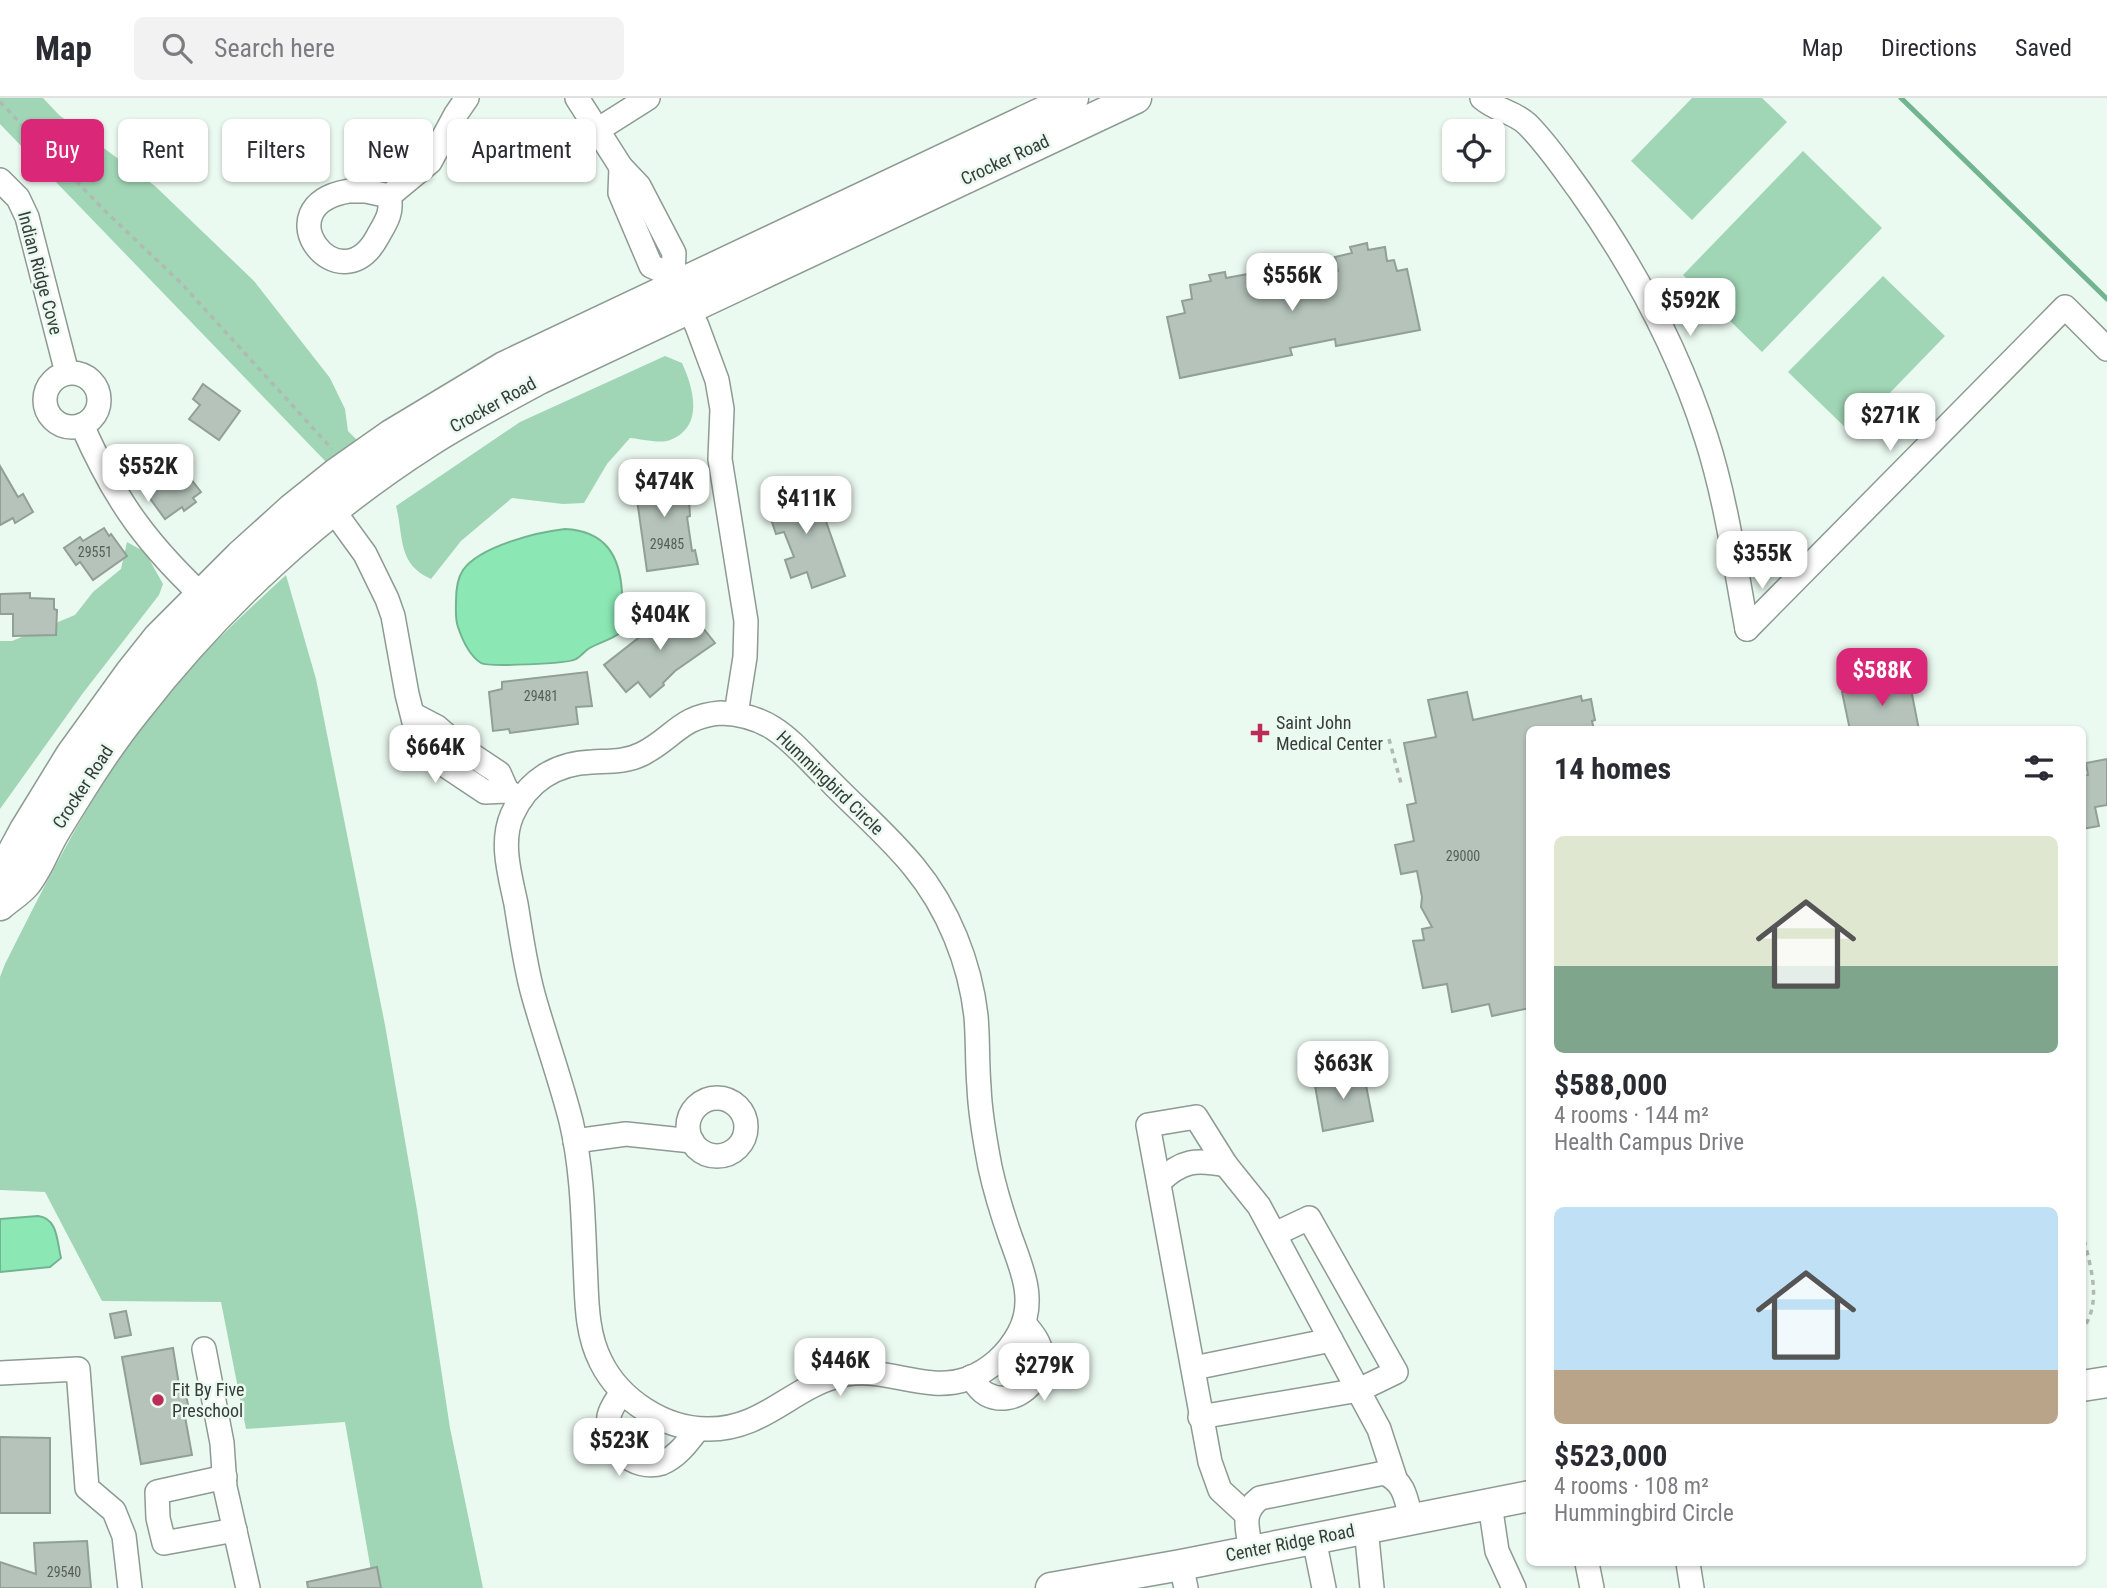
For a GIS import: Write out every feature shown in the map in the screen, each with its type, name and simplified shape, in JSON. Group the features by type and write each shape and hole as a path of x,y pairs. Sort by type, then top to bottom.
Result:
{"main road":[{"name":"Crocker Road","path":"0,898 7,863 71,755 138,664 210,604 273,562 333,510 426,443 539,379 680,290 1073,98"},
{"name":"Crocker Road","path":"0,905 25,884 81,788 135,711 178,659 210,604 292,509 345,467 391,435 504,367 1136,98"},
{"path":"2086,1386 2107,1382"},
{"name":"Center Ridge Road","path":"1051,1588 1184,1577 1251,1551 1526,1497"}],"street":[{"path":"389,196 430,162 467,98"},
{"path":"577,98 621,167 639,186 674,253 680,290 712,364 721,402 720,459 746,621 745,657 736,714"},
{"path":"599,129 648,98"},
{"path":"1482,98 1492,107 1524,121"},
{"path":"1516,98 1524,121 1554,154 1601,221 1640,286 1677,361 1717,475 1747,629 2065,307 2107,349"},
{"name":"Indian Ridge Cove","path":"0,180 18,198 27,217 68,373"},
{"path":"68,373 86,377 98,391 97,410 93,417 82,425 70,427 62,425 49,414 46,406 47,390 51,382 68,373"},
{"path":"82,425 107,479 128,513 159,553 210,604"},
{"path":"333,510 365,554 387,599 414,715 437,727 460,747 499,773 514,795"},
{"name":"Hummingbird Circle","path":"736,714 760,719 787,738 910,862 952,929 968,976 976,1012 979,1094 991,1172 1028,1300 1019,1334 994,1364 971,1377 950,1384 935,1384 877,1373 849,1373 813,1385 755,1419 721,1429 698,1429 661,1418 634,1402 622,1392 599,1359 590,1331 581,1177 575,1141 565,1097 530,981 506,849 514,795 555,769 578,762 620,761 639,756 679,726 698,716 736,714"},
{"path":"1246,1514 1227,1497 1216,1482 1200,1417 1194,1368 1148,1125 1196,1117 1226,1165 1248,1190 1275,1234 1379,1429 1395,1478"},
{"path":"575,1141 626,1134 692,1141"},
{"path":"1159,1182 1175,1168 1195,1161 1226,1165"},
{"path":"1200,1417 1359,1391 1396,1372 1309,1218 1275,1234"},
{"path":"971,1377 984,1392 997,1397 1016,1395 1030,1387 1038,1371 1041,1352 1024,1323"},
{"path":"1194,1368 1331,1340"},
{"path":"204,1349 222,1443 225,1476 248,1588"},
{"path":"0,1373 78,1369 87,1488 114,1511 124,1536 130,1588"},
{"path":"622,1392 613,1405 609,1430 618,1450 638,1463 649,1465 670,1459 698,1429"},
{"path":"1251,1551 1246,1514 1250,1505 1260,1498 1384,1473 1402,1485 1411,1519"},
{"path":"225,1476 157,1492 158,1518 164,1543 235,1530"},
{"path":"1490,1504 1497,1550 1514,1588"},
{"path":"1366,1528 1372,1588"},
{"path":"1314,1539 1324,1588"},
{"path":"1588,1566 1592,1588"},
{"path":"1688,1566 1692,1588"}],"path":[{"path":"0,102 105,211 181,283 334,451"},
{"path":"1389,739 1402,787"},
{"path":"2086,1251 2094,1292 2092,1312 2086,1323"}],"shaded area":[{"path":"0,98 43,98 64,119 21,119 21,146 0,124"},
{"path":"1692,98 1762,98 1787,122 1692,220 1631,161"},
{"path":"104,148 118,159 118,182 150,182 254,281 330,378 345,409 348,431 361,444 330,466 56,182 104,182"},
{"path":"1803,151 1882,228 1762,352 1683,275"},
{"path":"1883,276 1945,336 1851,433 1788,372"},
{"path":"665,356 682,363 690,384 692,417 681,434 661,442 630,438 607,464 584,503 563,504 512,498 461,541 431,579 412,566 404,548 396,506 520,422"},
{"path":"565,529 590,534 608,547 614,557 621,579 621,632 570,661 512,665 481,663 467,647 456,621 457,589 463,570 471,561 496,547 540,533"},
{"path":"127,542 145,552 163,584 159,595 83,693 0,809 0,641 12,641 75,615 93,592 121,569"},
{"path":"286,575 316,679 385,1025 417,1210 450,1428 483,1588 374,1588 345,1422 246,1429 221,1302 102,1301 45,1192 0,1190 0,977 5,964 82,818 126,749 190,670"},
{"path":"38,1216 45,1218 53,1226 61,1258 50,1267 0,1272 0,1219"}],"building":[{"path":"1367,243 1368,250 1385,247 1387,261 1394,260 1397,271 1407,269 1420,330 1336,346 1335,339 1290,348 1292,355 1180,378 1167,317 1185,313 1182,301 1192,299 1190,285 1211,281 1209,275 1225,272 1226,278 1248,274 1251,288 1288,280 1287,275 1302,272 1303,277 1338,271 1335,257 1352,253 1350,247"},
{"path":"203,384 240,411 219,440 189,419 200,405 193,399"},
{"path":"0,466 18,497 23,494 33,512 15,523 13,518 0,525"},
{"path":"668,467 671,482 688,481 690,516 687,517 692,551 695,550 698,564 647,571 633,471"},
{"path":"184,470 201,492 193,498 196,502 184,511 182,507 165,519 143,489 159,478 161,481 174,472 176,475"},
{"path":"813,484 845,576 812,588 807,572 791,578 785,560 794,557 784,532 776,534 767,500"},
{"path":"104,528 127,556 93,580 80,562 76,565 64,548 80,537 83,541"},
{"path":"30,593 30,598 54,599 54,609 57,610 56,635 13,636 13,614 0,614 0,594"},
{"path":"683,603 715,643 675,671 650,697 638,682 626,692 604,665"},
{"path":"587,672 592,706 576,707 578,724 510,733 509,729 493,731 489,692 502,689 502,682"},
{"path":"1909,679 1918,726 1849,726 1842,692"},
{"path":"1467,692 1473,720 1581,696 1582,701 1591,699 1595,720 1592,721 1593,726 1526,726 1526,1009 1492,1016 1489,1004 1452,1012 1447,984 1423,988 1413,941 1424,940 1422,929 1432,927 1421,907 1417,871 1401,874 1395,845 1414,841 1407,805 1416,803 1404,743 1436,737 1428,700"},
{"path":"2107,759 2107,805 2095,807 2099,826 2086,828 2088,775 2086,763"},
{"path":"1363,1070 1373,1121 1323,1131 1314,1080"},
{"path":"126,1311 131,1335 115,1338 110,1314"},
{"name":"Fit By Five Preschool","path":"173,1348 180,1391 185,1390 189,1410 184,1411 192,1455 141,1464 122,1357"},
{"path":"0,1437 50,1438 50,1513 0,1513"},
{"path":"87,1541 91,1588 0,1588 0,1562 36,1574 34,1543"},
{"path":"377,1567 381,1588 308,1588 307,1582"}],"waterway":[{"path":"1901,98 2107,299"}],"place":[{"name":"Saint John Medical Center","path":"1260,733"},
{"name":"Fit By Five Preschool","path":"158,1400"}]}
